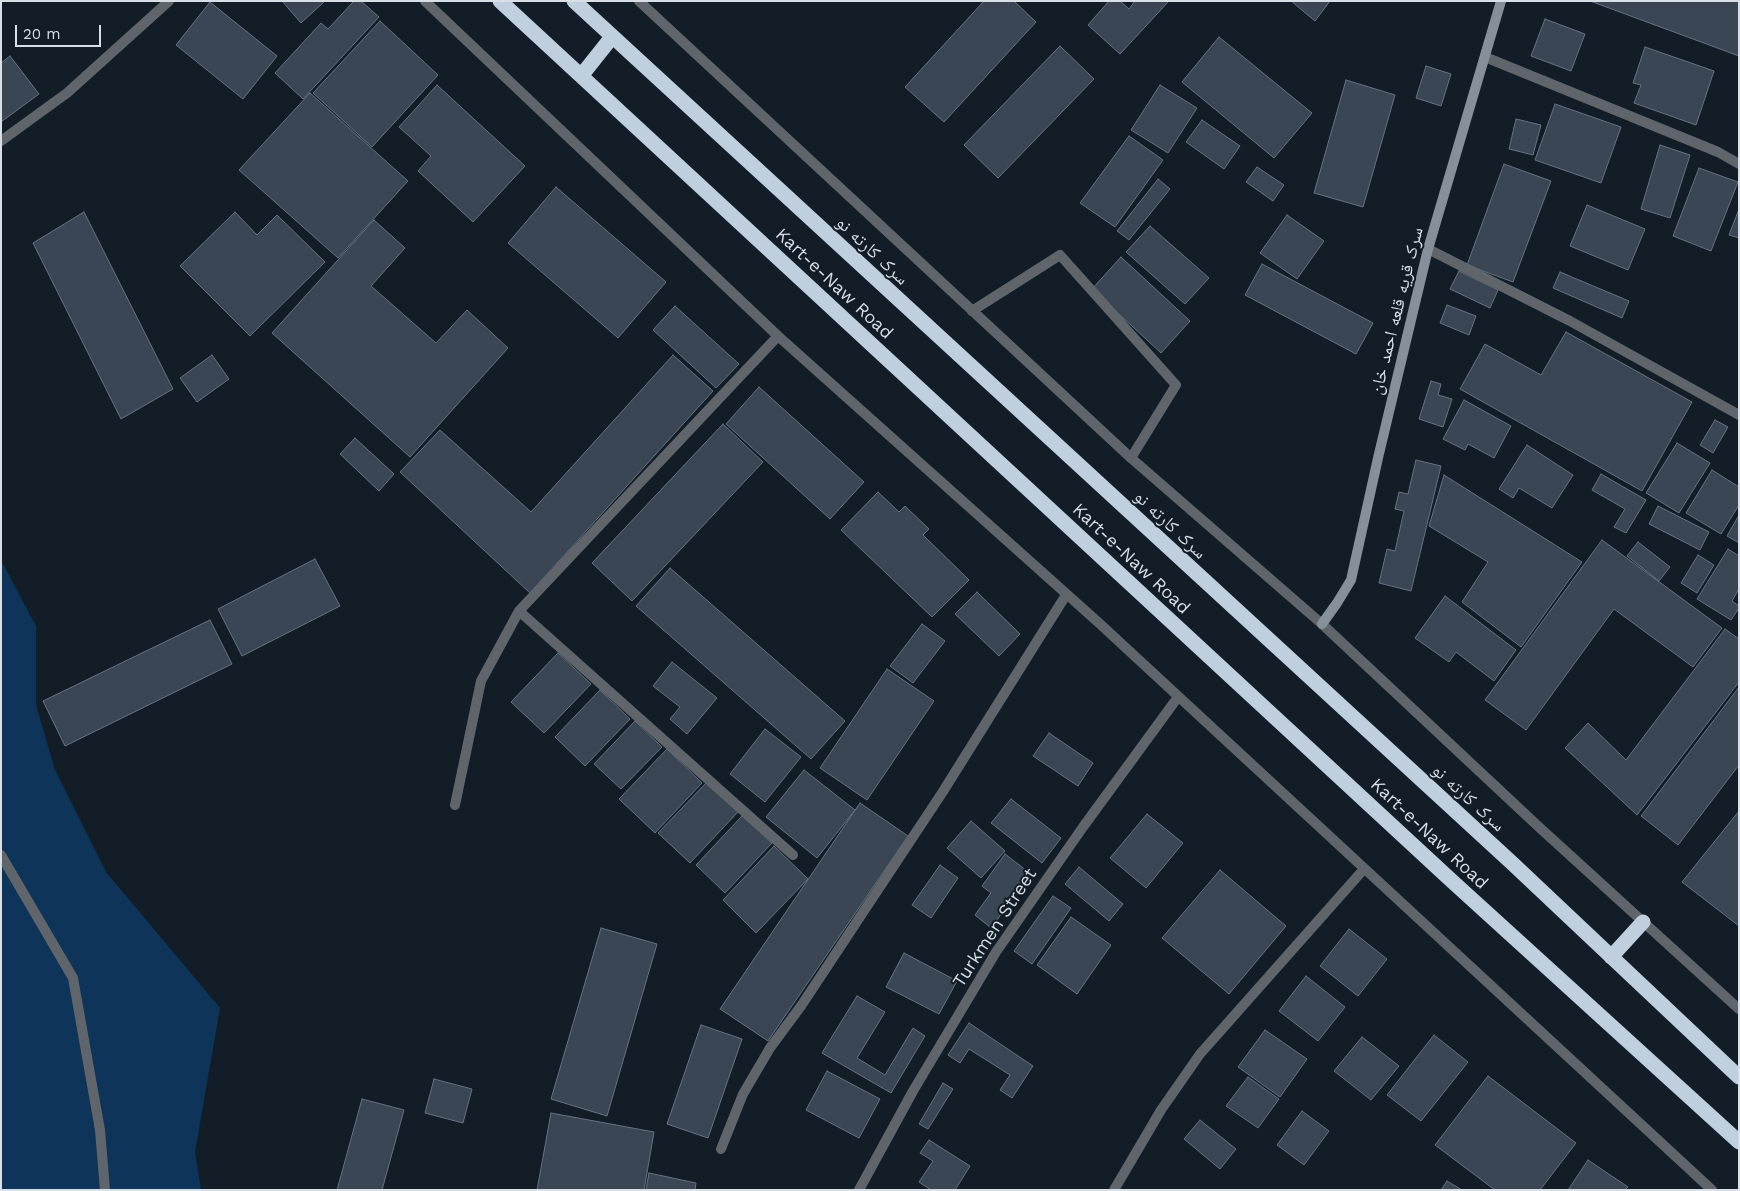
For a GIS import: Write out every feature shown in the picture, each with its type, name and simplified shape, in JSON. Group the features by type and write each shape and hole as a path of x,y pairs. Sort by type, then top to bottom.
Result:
{"highway":[{"name":"Kart-e-Naw Road","path":"500,1 1417,849 1739,1142"},
{"name":"سرک کارته نو","path":"574,1 1504,857 1739,1077"},
{"path":"581,76 612,38"},
{"path":"1611,957 1643,922"}],"street":[{"path":"1,142 67,94 169,1"},
{"path":"424,1 778,336 1178,697 1712,1190"},
{"path":"639,1 1131,458 1322,624 1739,1009"},
{"name":"سرک قریه قلعه احمد خان","path":"1322,624 1351,580 1428,249 1502,1"},
{"path":"1485,57 1718,152 1739,164"},
{"path":"1428,249 1570,321 1739,415"},
{"path":"972,311 1060,255 1176,386 1131,458"},
{"path":"455,804 481,681 519,611 778,336"},
{"path":"720,1149 743,1094 770,1048 942,793 1066,595"},
{"path":"519,611 793,855"},
{"name":"Turkmen Street","path":"858,1190 913,1091 996,952 1083,827 1178,697"},
{"path":"1,855 73,978 100,1130 105,1190"},
{"path":"1114,1190 1161,1110 1200,1054 1364,869"}],"shaded area":[{"path":"1,560 36,626 36,705 55,770 106,872 220,1008 195,1152 201,1190 1,1190"}],"building":[{"path":"282,1 325,1 301,23"},
{"path":"354,1 361,1 379,17 303,99 275,73 321,23 328,29"},
{"path":"984,1 1014,1 1036,22 944,122 905,87"},
{"path":"1109,1 1120,1 1129,9 1135,1 1169,1 1120,54 1088,25"},
{"path":"1291,1 1330,1 1315,21"},
{"path":"1590,1 1739,1 1739,56"},
{"path":"210,2 277,56 243,99 176,45"},
{"path":"1545,19 1585,34 1571,71 1531,56"},
{"path":"380,21 438,75 372,147 313,93"},
{"path":"1219,37 1312,113 1274,158 1182,82"},
{"path":"1060,46 1094,79 998,178 964,145"},
{"path":"1645,47 1714,71 1696,125 1634,103 1641,85 1633,83"},
{"path":"10,56 39,94 1,122 1,63"},
{"path":"1426,66 1451,74 1441,106 1416,98"},
{"path":"1346,80 1395,95 1363,207 1314,193"},
{"path":"437,85 525,166 473,222 418,171 431,156 399,127"},
{"path":"1160,85 1197,108 1168,153 1131,130"},
{"path":"310,93 408,181 338,258 239,170"},
{"path":"1555,104 1621,127 1601,183 1535,160"},
{"path":"1516,119 1541,125 1533,155 1509,149"},
{"path":"1202,120 1240,146 1224,169 1186,142"},
{"path":"1129,136 1163,160 1115,227 1080,203"},
{"path":"1660,145 1690,155 1670,218 1641,209"},
{"path":"1504,164 1551,181 1513,282 1467,265"},
{"path":"1257,167 1284,185 1273,201 1246,182"},
{"path":"1699,168 1738,182 1711,251 1673,236"},
{"path":"1158,179 1170,189 1129,240 1117,231"},
{"path":"556,187 666,282 618,338 508,243"},
{"path":"1587,205 1645,229 1628,270 1570,246"},
{"path":"1739,209 1739,238 1729,235"},
{"path":"84,212 173,389 121,419 33,243"},
{"path":"235,212 257,235 277,215 325,262 250,336 180,266"},
{"path":"1287,215 1324,241 1297,279 1260,253"},
{"path":"374,220 405,248 371,286 436,343 467,310 508,348 410,457 272,333"},
{"path":"1150,226 1209,278 1185,304 1126,252"},
{"path":"1121,257 1190,321 1161,353 1092,289"},
{"path":"1262,264 1373,323 1356,354 1245,295"},
{"path":"1459,271 1498,290 1490,308 1450,289"},
{"path":"1560,272 1629,301 1622,318 1553,288"},
{"path":"1447,305 1476,316 1469,335 1440,323"},
{"path":"675,306 739,364 716,388 653,330"},
{"path":"1566,332 1692,402 1642,491 1460,389 1485,344 1541,375"},
{"path":"212,355 229,379 197,402 180,378"},
{"path":"673,355 713,391 530,593 400,472 440,430 531,512"},
{"path":"1431,381 1441,384 1438,395 1452,399 1443,427 1419,419"},
{"path":"759,387 864,482 830,519 726,424"},
{"path":"1464,400 1511,426 1494,458 1468,444 1465,450 1443,439"},
{"path":"1715,420 1728,427 1713,453 1700,445"},
{"path":"723,424 763,462 632,601 592,563"},
{"path":"355,438 394,474 379,491 340,454"},
{"path":"1677,443 1710,463 1679,513 1646,493"},
{"path":"1527,445 1573,475 1552,508 1519,488 1513,498 1499,489"},
{"path":"1416,460 1441,466 1411,591 1379,583 1387,549 1395,551 1404,511 1395,509 1399,492 1408,494"},
{"path":"1712,470 1739,487 1739,505 1721,534 1686,513"},
{"path":"1601,474 1646,500 1626,533 1614,527 1625,509 1592,490"},
{"path":"1444,475 1582,562 1521,647 1462,602 1488,562 1429,526"},
{"path":"878,492 899,512 905,506 929,529 923,535 969,580 932,617 841,530"},
{"path":"1658,506 1709,532 1700,550 1649,524"},
{"path":"1739,515 1739,543 1727,536"},
{"path":"1602,540 1722,628 1693,667 1614,609 1526,730 1485,700"},
{"path":"1638,542 1670,567 1659,581 1627,556"},
{"path":"1728,549 1739,556 1739,589 1732,601 1739,608 1731,620 1697,599"},
{"path":"1698,555 1714,565 1697,593 1681,583"},
{"path":"315,559 340,606 242,656 218,609"},
{"path":"670,568 845,721 811,759 636,606"},
{"path":"977,592 1020,634 999,656 955,614"},
{"path":"1445,596 1516,650 1494,681 1456,652 1449,662 1415,638"},
{"path":"210,620 232,664 65,746 43,701"},
{"path":"922,624 945,641 913,683 890,666"},
{"path":"1725,629 1739,639 1739,682 1637,815 1565,748 1588,723 1626,760"},
{"path":"558,653 591,684 544,733 511,702"},
{"path":"672,662 717,698 687,734 670,719 680,707 653,686"},
{"path":"887,669 934,701 867,800 820,768"},
{"path":"1739,687 1739,765 1678,845 1641,816"},
{"path":"600,690 630,719 585,766 555,737"},
{"path":"635,721 662,747 621,789 594,764"},
{"path":"765,729 801,757 765,802 730,774"},
{"path":"1049,733 1093,763 1078,786 1033,756"},
{"path":"667,749 702,783 655,833 619,799"},
{"path":"804,770 855,810 817,858 766,817"},
{"path":"707,782 738,812 690,863 658,833"},
{"path":"1011,799 1061,838 1042,863 991,823"},
{"path":"860,803 908,836 768,1041 720,1009"},
{"path":"1739,811 1739,926 1682,882"},
{"path":"1147,814 1183,843 1146,888 1110,858"},
{"path":"742,816 772,843 725,893 696,865"},
{"path":"971,821 1005,851 981,878 947,848"},
{"path":"774,846 808,879 756,933 723,900"},
{"path":"1005,854 1031,874 991,928 975,915 991,893 982,886"},
{"path":"940,865 958,878 931,918 912,905"},
{"path":"1079,867 1123,904 1109,921 1065,884"},
{"path":"1220,870 1286,926 1229,994 1162,938"},
{"path":"1053,896 1071,908 1032,964 1014,951"},
{"path":"1071,917 1111,945 1077,994 1037,965"},
{"path":"601,928 657,944 607,1116 551,1099"},
{"path":"1349,929 1387,959 1358,996 1320,966"},
{"path":"904,953 957,981 939,1014 886,987"},
{"path":"1306,976 1345,1007 1318,1041 1279,1011"},
{"path":"857,996 885,1012 857,1058 885,1075 913,1028 925,1036 891,1093 822,1053"},
{"path":"969,1023 1033,1066 1012,1098 1000,1090 1010,1075 969,1049 960,1063 948,1055"},
{"path":"701,1025 742,1039 708,1138 667,1124"},
{"path":"1265,1030 1307,1059 1280,1097 1238,1067"},
{"path":"1434,1035 1468,1062 1421,1121 1387,1095"},
{"path":"1362,1037 1399,1066 1371,1100 1334,1071"},
{"path":"827,1071 880,1099 859,1138 806,1110"},
{"path":"1488,1076 1576,1143 1540,1190 1495,1190 1435,1145"},
{"path":"1248,1077 1279,1099 1258,1128 1226,1106"},
{"path":"434,1079 472,1089 463,1123 425,1113"},
{"path":"943,1083 953,1089 928,1129 919,1124"},
{"path":"362,1099 404,1110 382,1190 337,1190"},
{"path":"1302,1111 1329,1131 1304,1165 1277,1145"},
{"path":"551,1113 654,1132 644,1190 537,1190"},
{"path":"1200,1120 1236,1149 1220,1169 1184,1139"},
{"path":"929,1140 970,1166 955,1190 931,1190 919,1182 933,1161 920,1153"},
{"path":"1588,1160 1628,1187 1625,1190 1568,1190"},
{"path":"649,1173 696,1183 695,1190 646,1190"},
{"path":"1447,1181 1462,1190 1441,1190"}]}
